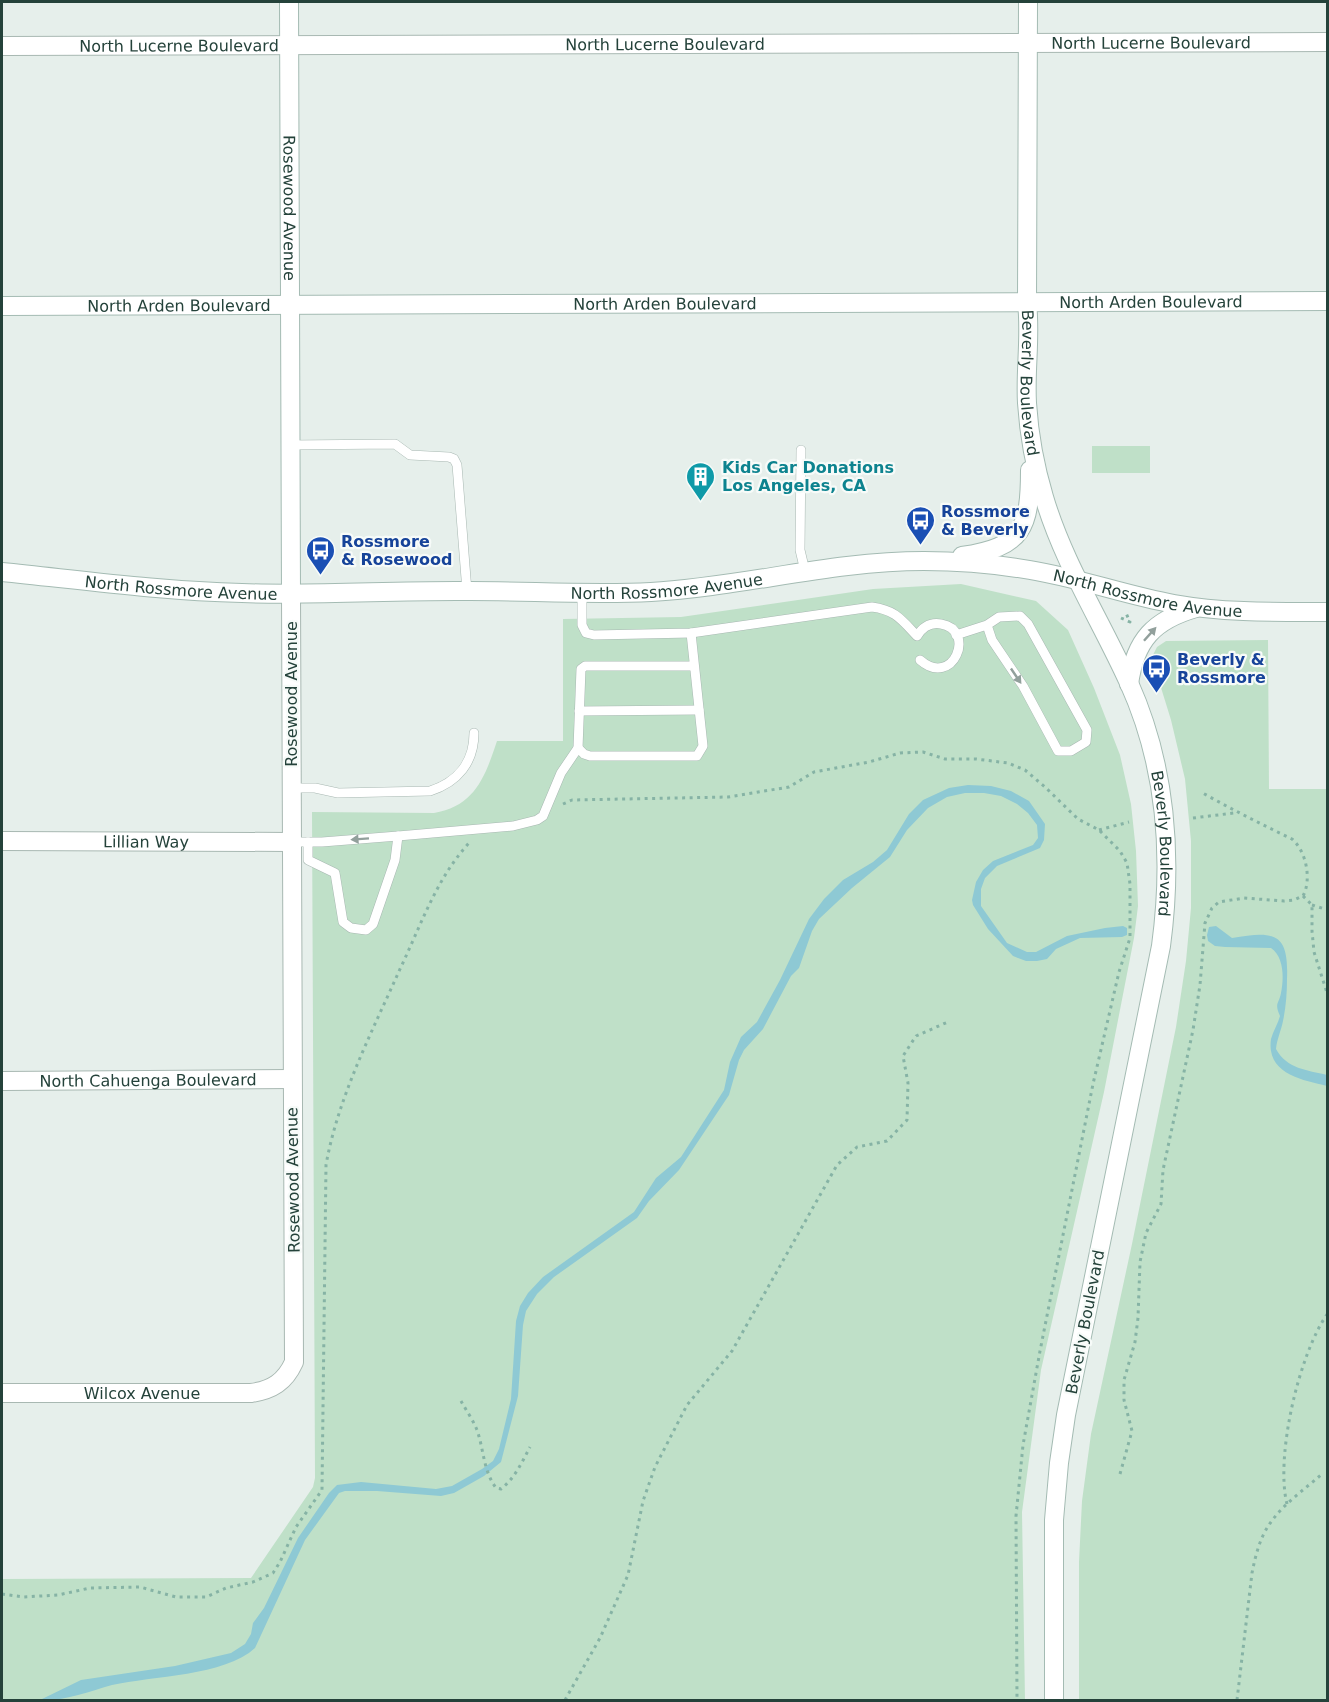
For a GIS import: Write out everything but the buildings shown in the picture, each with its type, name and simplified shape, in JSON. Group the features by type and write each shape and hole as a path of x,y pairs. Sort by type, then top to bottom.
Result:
{"street":[{"name":"Rosewood Avenue","path":"279,1382 289,1372 294,1362 295,1348 292,1079 299,842 291,789 289,2"},
{"name":"Beverly Boulevard","path":"1028,2 1027,402 1036,468 1061,545 1129,684 1144,722 1159,783 1167,865 1165,915 1154,982 1066,1415 1059,1463 1054,1520 1054,1701"},
{"name":"North Lucerne Boulevard","path":"2,46 1328,42"},
{"name":"North Arden Boulevard","path":"2,306 1328,301"},
{"path":"925,561 997,549 1011,541 1021,528 1028,514 1030,497 1027,402"},
{"name":"North Rossmore Avenue","path":"2,572 145,588 291,594 582,592 680,590 866,563 925,561 1034,570 1163,602 1197,608 1244,612 1328,612"},
{"path":"1129,684 1138,649 1149,634 1162,621 1178,613 1197,608"},
{"name":"Lillian Way","path":"2,841 299,842"},
{"name":"North Cahuenga Boulevard","path":"2,1082 292,1079"},
{"name":"Wilcox Avenue","path":"2,1393 251,1393 266,1391 279,1382"}],"lane":[{"path":"290,445 395,444 410,455 454,459 457,465 467,591"},
{"path":"801,450 800,550 805,571"},
{"path":"582,592 582,625 586,633 594,635 690,633 872,607 888,609 917,636 921,630 933,624 946,626 956,635 959,649 952,662 946,666 932,668 920,660"},
{"path":"956,635 987,625 999,616 1020,616 1028,624 1087,730 1086,742 1071,751 1058,751 1023,686 992,640 987,625"},
{"path":"578,748 590,756 697,756 703,746 690,633"},
{"path":"398,836 395,860 373,924 366,930 351,928 343,922 335,873 308,860 299,842 513,826 537,820 543,816 561,773 578,748 581,669 585,666 693,666"},
{"path":"579,711 699,710"},
{"path":"291,789 315,788 338,794 430,791 441,787 463,771 474,747 474,733"}],"path":[{"path":"1121,618 1130,622 1126,613"},
{"path":"561,805 572,800 728,797 789,787 814,772 869,762 900,753 923,752 945,759 976,759 1008,763 1025,770 1078,819 1100,830 1120,851 1126,863 1130,884 1130,932 1112,998 1093,1084 1023,1445 1016,1516 1017,1701"},
{"path":"1120,1474 1132,1431 1124,1400 1124,1380 1135,1342 1140,1262 1146,1233 1161,1204 1162,1170 1193,1030 1200,985 1205,923 1212,908 1220,902 1244,898 1294,900 1303,896 1307,890 1307,875 1302,851 1292,838 1236,812 1201,792"},
{"path":"1193,818 1236,812"},
{"path":"1100,830 1129,822"},
{"path":"2,1594 58,1595 90,1588 140,1587 176,1598 206,1597 273,1573 280,1562 297,1527 322,1490 326,1165 329,1150 345,1097 368,1040 442,877 470,842 475,840"},
{"path":"1303,896 1312,905 1328,910"},
{"path":"1312,905 1311,931 1314,952 1328,996"},
{"path":"565,1701 600,1638 628,1575 643,1501 654,1467 687,1405 732,1351 837,1165 857,1148 887,1141 907,1120 908,1083 903,1056 916,1036 950,1021"},
{"path":"1287,1504 1284,1491 1287,1435 1295,1391 1304,1360 1328,1313"},
{"path":"461,1401 477,1431 489,1479 496,1488 501,1489 507,1484 520,1467 530,1446"},
{"path":"1237,1701 1252,1573 1257,1553 1267,1527 1287,1504 1322,1474"}],"green space":[{"path":"1092,446 1150,446 1150,473 1092,473"},
{"path":"961,584 1036,601 1068,630 1120,755 1131,804 1136,851 1138,906 1134,938 1104,1092 1041,1370 1022,1512 1025,1700 2,1700 2,1579 251,1578 313,1487 315,1478 312,812 434,813 459,804 469,797 483,778 497,741 563,741 563,619 681,617 873,589"},
{"path":"1268,640 1269,789 1327,789 1327,1700 1079,1700 1079,1562 1082,1501 1091,1434 1176,1027 1191,908 1191,841 1185,779 1153,655 1157,647 1166,641"}],"water":[{"path":"968,785 991,786 1011,791 1029,801 1045,824 1044,840 1040,848 997,866 985,878 981,889 981,906 1007,943 1027,952 1036,952 1067,936 1105,928 1123,926 1127,928 1127,935 1080,938 1056,949 1047,959 1037,961 1026,961 1013,956 988,929 972,900 976,882 983,870 993,861 1033,845 1038,838 1037,825 1017,804 1001,796 984,793 965,793 947,797 928,808 907,830 890,857 819,919 812,931 799,968 791,976 763,1029 744,1050 729,1095 679,1170 649,1201 637,1218 554,1277 537,1294 526,1311 523,1325 518,1396 501,1462 484,1476 454,1493 441,1496 377,1491 339,1493 305,1540 255,1648 242,1657 207,1670 112,1685 68,1698 40,1700 81,1680 175,1666 231,1653 245,1644 251,1634 253,1623 264,1608 298,1538 337,1485 361,1482 436,1489 452,1486 493,1461 499,1449 511,1399 516,1321 520,1306 528,1293 543,1277 634,1212 656,1178 681,1157 724,1090 730,1062 741,1037 757,1022 809,919 824,899 843,880 873,862 887,850 909,814 923,800 949,788"},
{"path":"1216,926 1232,938 1268,936 1276,938 1282,944 1287,963 1287,995 1276,1049 1292,1065 1327,1075 1327,1086 1297,1078 1280,1068 1274,1060 1271,1039 1280,1016 1277,1006 1283,981 1281,962 1275,952 1271,948 1215,946 1208,941 1207,935 1209,927"}],"place":[{"name":"Kids Car Donations Los Angeles, CA","path":"701,502"},
{"name":"Rossmore & Beverly","path":"920,546"},
{"name":"Rossmore & Rosewood","path":"320,576"},
{"name":"Beverly & Rossmore","path":"1156,694"}]}
